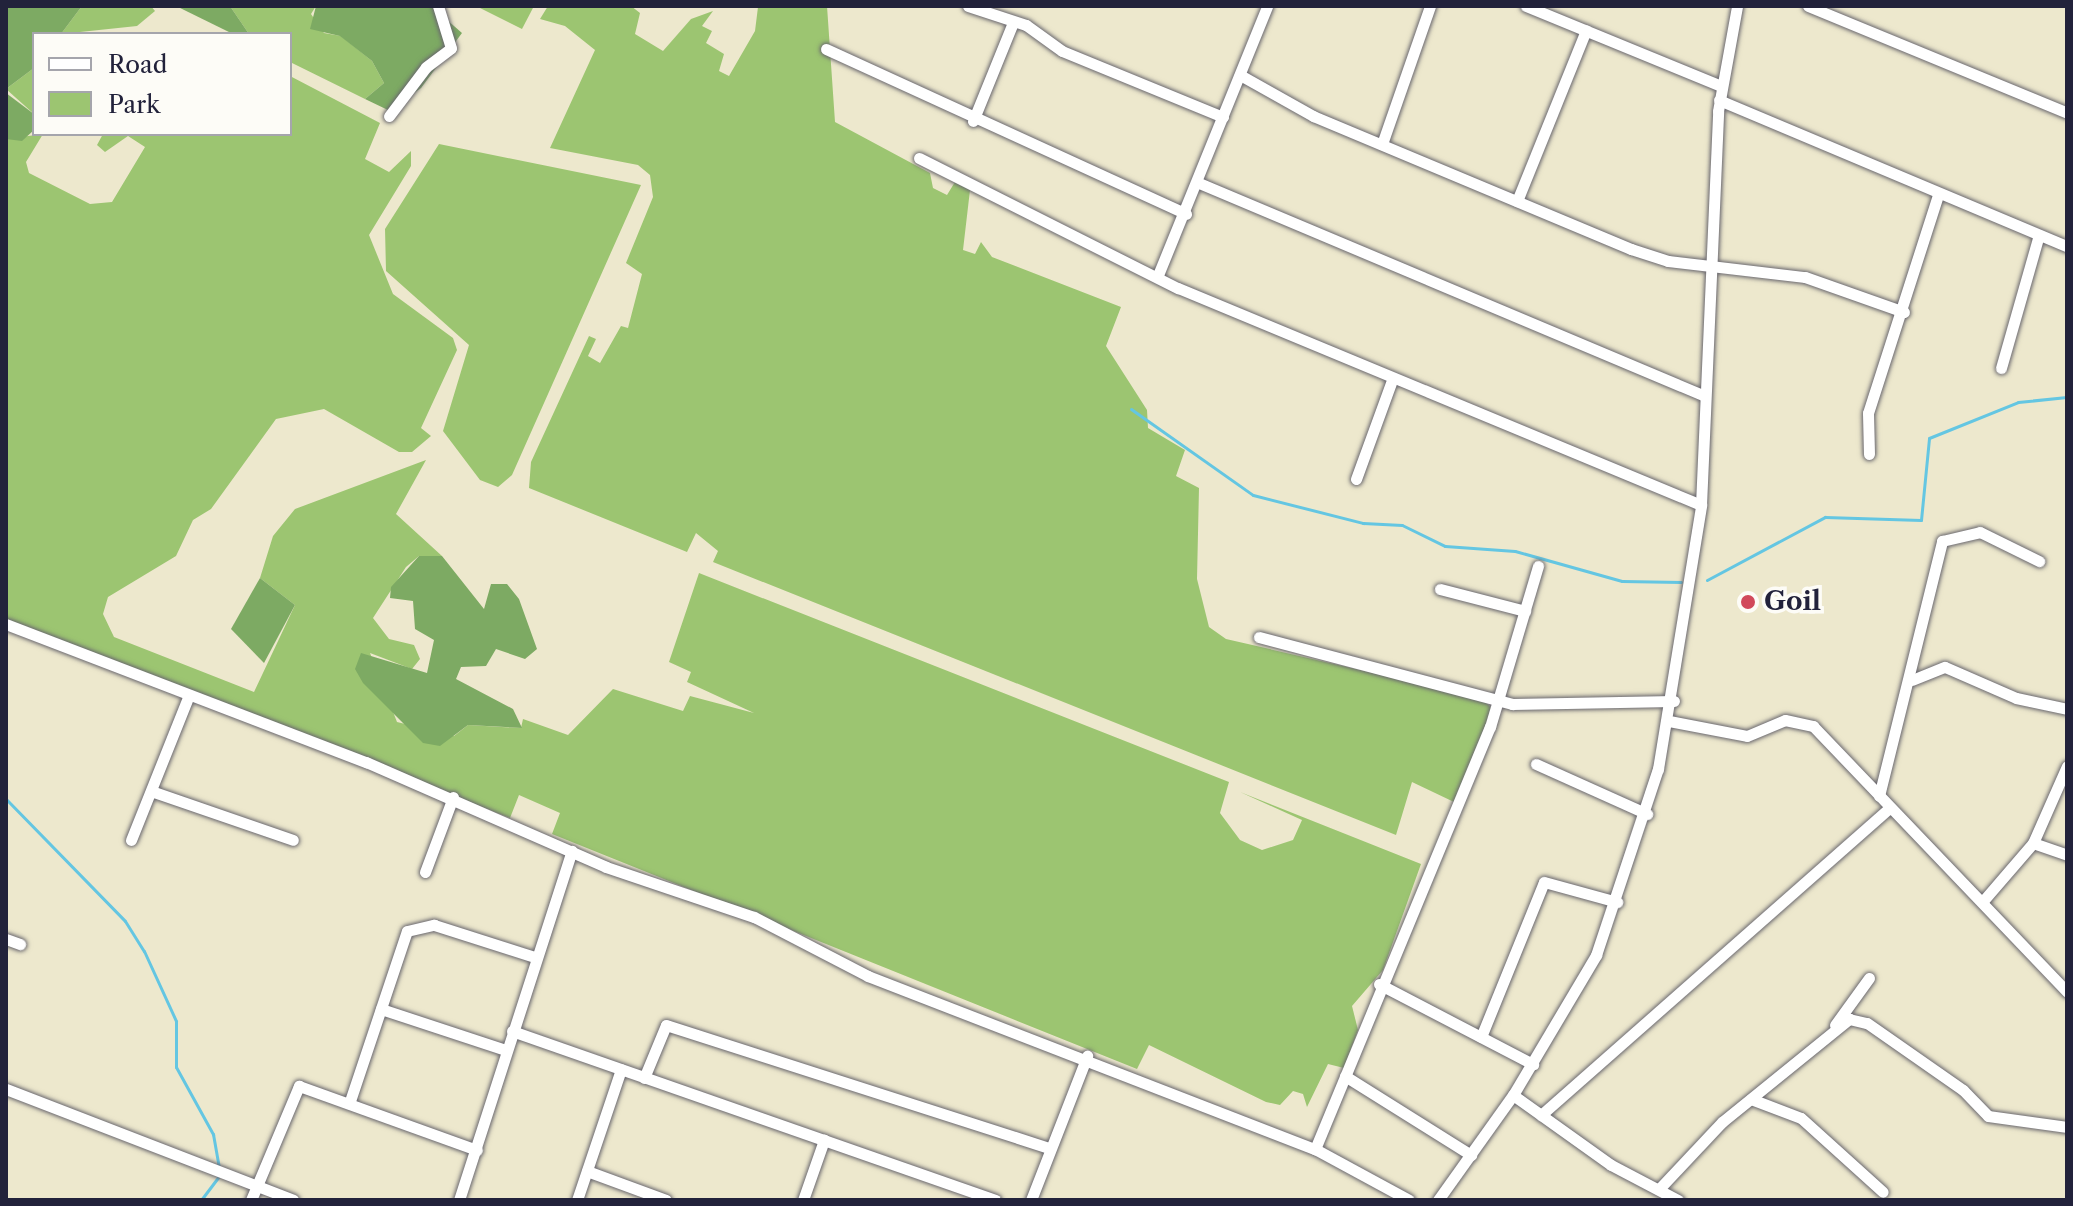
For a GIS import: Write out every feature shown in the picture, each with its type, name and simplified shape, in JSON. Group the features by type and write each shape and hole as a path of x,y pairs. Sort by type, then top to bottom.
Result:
{"street":[{"path":"389,116 426,67 451,48 438,6"},
{"path":"968,6 1223,117"},
{"path":"1158,275 1199,183 1267,6"},
{"path":"1382,144 1430,6"},
{"path":"1526,6 1721,86"},
{"path":"1438,1200 1533,1064 1596,955 1647,814 1674,701 1701,505 1719,100 1737,6"},
{"path":"1808,6 2067,113"},
{"path":"973,121 1012,25"},
{"path":"1517,201 1586,30"},
{"path":"826,49 973,121 1186,214"},
{"path":"1240,75 1382,144 1631,249 1710,266 1805,277 1904,312"},
{"path":"1719,100 1938,195 2067,246"},
{"path":"919,158 1158,275 1392,380 1701,505"},
{"path":"1199,183 1705,396"},
{"path":"1869,454 1868,413 1904,312 1938,195"},
{"path":"2001,368 2039,235"},
{"path":"1356,479 1392,380"},
{"path":"1879,796 1912,680 1947,536 1980,532 2039,561"},
{"path":"1315,1149 1379,984 1498,701 1538,566"},
{"path":"1440,589 1525,611"},
{"path":"6,624 453,797 572,851 754,917 890,985 1087,1056 1315,1149 1409,1200"},
{"path":"1259,637 1498,701 1674,701"},
{"path":"1912,680 1945,667 2016,698 2067,709"},
{"path":"131,840 189,695"},
{"path":"1669,721 1747,736 1785,720 1813,726 2067,992"},
{"path":"1536,764 1647,814"},
{"path":"1983,901 2033,843 2067,766"},
{"path":"151,791 293,840"},
{"path":"425,872 453,797"},
{"path":"1541,1115 1889,808"},
{"path":"2033,843 2067,855"},
{"path":"459,1200 477,1150 534,957 572,851"},
{"path":"1481,1037 1544,882 1617,902"},
{"path":"350,1101 404,936 417,925 534,957"},
{"path":"6,939 20,944"},
{"path":"1659,1189 1751,1099 1835,1025 1869,978"},
{"path":"1379,984 1533,1064"},
{"path":"381,1009 506,1050"},
{"path":"1835,1025 1867,1023 1993,1118 2067,1127"},
{"path":"644,1078 666,1025 1049,1148"},
{"path":"512,1031 995,1200"},
{"path":"1031,1200 1087,1056"},
{"path":"577,1200 621,1069"},
{"path":"1345,1076 1471,1155"},
{"path":"251,1200 299,1086 350,1101 477,1150"},
{"path":"6,1089 293,1200"},
{"path":"1513,1095 1678,1200"},
{"path":"1751,1099 1801,1118 1883,1192"},
{"path":"803,1200 824,1140"},
{"path":"587,1171 666,1200"}],"green space":[{"path":"6,6 82,6 62,32 32,32 32,70 6,89"},
{"path":"82,6 151,6 155,11 137,26 62,32"},
{"path":"176,6 230,6 248,32 229,32"},
{"path":"230,6 316,6 311,14 324,33 341,36 372,61 384,83 365,99 292,63 292,32 248,32"},
{"path":"316,6 431,6 462,33 421,88 390,111 365,99 384,83 372,61 340,36 310,29"},
{"path":"476,6 534,6 522,29"},
{"path":"548,6 631,6 640,13 635,34 663,51 691,19 713,11 702,26 712,31 706,43 724,54 719,71 729,76 755,31 758,7 740,6 827,6 835,122 930,173 933,188 947,195 955,182 970,190 963,250 975,254 981,242 992,257 1121,307 1106,346 1147,410 1148,428 1185,450 1176,476 1199,488 1197,579 1209,627 1226,639 1482,698 1492,709 1454,802 1412,782 1396,835 713,562 718,551 696,533 687,552 529,488 531,462 589,336 596,339 588,356 600,363 621,326 628,328 642,274 626,263 653,197 650,175 638,165 550,148 595,50 565,26 540,19"},
{"path":"32,70 32,112 6,89"},
{"path":"292,77 380,123 365,159 389,172 411,151 411,166 369,235 393,294 453,338 457,350 421,428 431,436 412,452 399,452 324,409 276,419 211,509 193,520 176,556 108,597 103,614 114,637 254,692 295,605 260,578 273,536 295,509 426,460 396,514 442,556 419,556 406,567 373,618 389,639 414,645 420,659 412,669 370,653 397,722 454,736 468,725 521,728 523,719 568,735 613,689 683,711 690,696 754,713 687,682 691,672 669,662 699,573 1229,782 1220,813 1240,840 1262,850 1293,840 1302,820 1240,792 1421,864 1383,970 1352,1006 1358,1030 1344,1068 1328,1064 1307,1107 1303,1094 1293,1091 1280,1105 1266,1102 1149,1045 1137,1069 552,834 560,813 519,795 510,818 6,620 6,139 42,136 26,162 29,173 90,204 112,202 145,147 128,136 292,136"},
{"path":"6,93 32,112 32,132 22,141 6,139"},
{"path":"102,136 128,136 105,152 97,145"},
{"path":"439,144 641,185 512,475 498,487 480,480 443,431 469,345 386,271 385,229"},
{"path":"419,556 442,556 484,609 491,584 507,584 519,599 537,649 525,659 496,649 486,666 461,667 456,679 513,709 522,728 468,725 440,746 423,743 363,683 355,669 361,653 427,673 434,640 415,629 413,601 390,598 391,587"},
{"path":"260,578 295,605 264,663 231,629"}],"waterway":[{"path":"1707,580 1825,517 1921,520 1929,438 2018,402 2067,397"},
{"path":"1131,409 1253,495 1363,523 1402,525 1445,546 1515,551 1622,581 1681,582"},
{"path":"6,799 125,921 144,951 176,1021 176,1067 213,1134 219,1168"},
{"path":"201,1200 220,1175"}],"place":[{"name":"Goil","path":"1748,602"}]}
